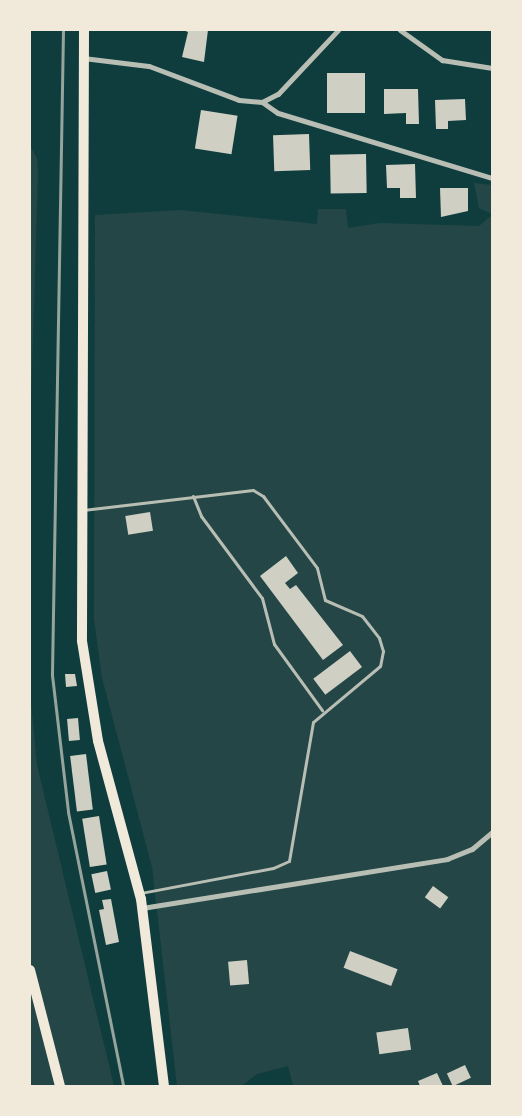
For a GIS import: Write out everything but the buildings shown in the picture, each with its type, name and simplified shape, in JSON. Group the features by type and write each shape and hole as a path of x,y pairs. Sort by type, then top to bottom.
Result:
{"main road":[{"path":"84,30 83,510 80,608 86,679 98,741 140,893 164,1086"},
{"path":"30,970 60,1086"}],"street":[{"path":"83,58 156,67 239,100 262,102 278,94 338,30"},
{"path":"400,30 442,60 492,68"},
{"path":"262,102 275,112 492,178"},
{"path":"142,908 447,858 472,849 492,832"}],"lane":[{"path":"83,510 244,490 263,496 317,568 325,600 354,610 379,638 380,666 322,710 309,737 289,861 274,868 140,893"},
{"path":"193,496 200,516 262,598 274,644 322,710"}],"shaded area":[{"path":"30,146 37,158 38,174 30,431"},
{"path":"474,183 492,185 492,214 479,208"},
{"path":"318,209 346,209 348,228 380,223 479,226 492,215 492,1086 293,1086 288,1066 257,1074 242,1086 177,1086 152,867 102,678 94,619 95,215 180,210 317,224"},
{"path":"30,691 37,765 114,1086 30,1086"}],"railway":[{"path":"63,30 52,675 68,812 123,1086"}]}
